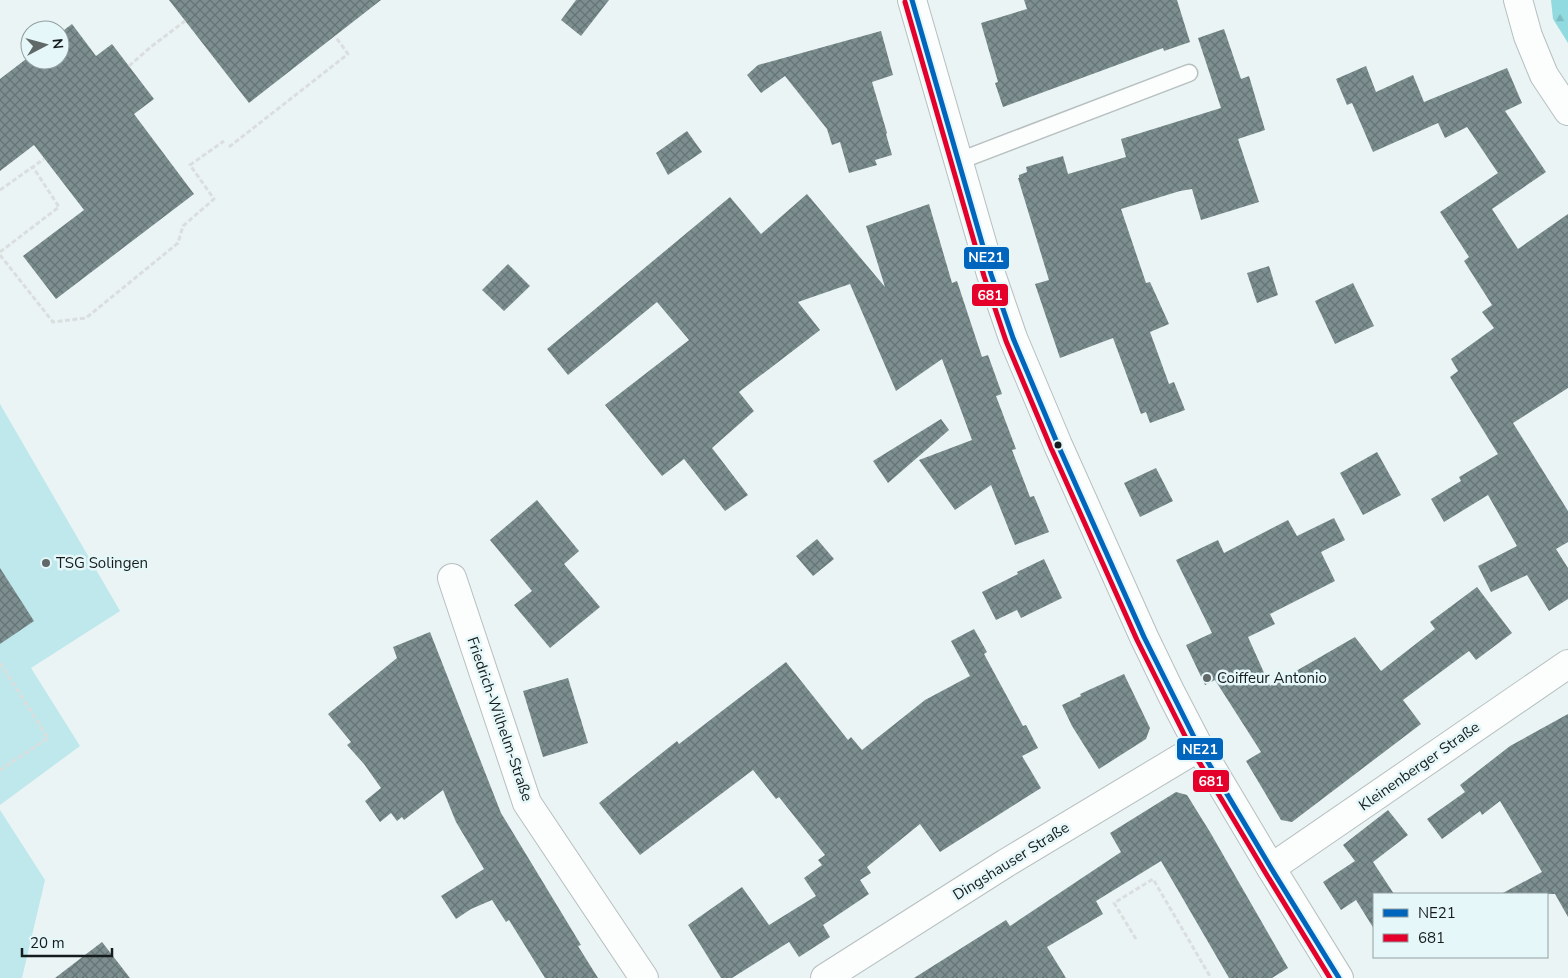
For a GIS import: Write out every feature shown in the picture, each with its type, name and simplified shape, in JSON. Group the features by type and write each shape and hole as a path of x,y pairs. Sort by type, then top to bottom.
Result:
{"street":[{"path":"912,0 991,274 1013,338 1058,445 1125,595 1171,693 1199,747 1339,978"},
{"path":"1518,0 1528,36 1544,75 1568,111"},
{"name":"Friedrich-Wilhelm-Straße","path":"452,578 527,803 644,978"},
{"name":"Kleinenberger Straße","path":"1271,868 1568,664"},
{"name":"Dingshauser Straße","path":"825,978 1006,863 1199,747"}],"lane":[{"path":"959,161 1188,73"}],"path":[{"path":"129,66 185,21"},
{"path":"229,147 348,54 335,36"},
{"path":"33,167 59,207 0,253 53,322 86,318 178,244 183,226 214,199 190,165 224,141"},
{"path":"0,190 44,159"},
{"path":"0,663 48,738 0,770"},
{"path":"1136,939 1114,903 1153,879 1211,978"}],"shaded area":[{"name":"TSG Solingen","path":"0,404 120,611 31,668 80,746 0,805"},
{"path":"0,810 45,880 22,978 0,978"}],"green space":[{"path":"1551,0 1568,0 1568,43 1553,19"}],"building":[{"path":"169,0 381,0 249,103"},
{"path":"576,0 609,0 581,36 561,20"},
{"path":"1024,0 1177,0 1190,42 1164,51 1163,48 1003,107 995,83 998,82 981,23 1027,9"},
{"path":"72,24 96,56 112,44 154,99 134,114 194,194 56,299 23,256 84,210 34,145 0,171 0,79 20,64 20,70 70,70 70,26"},
{"path":"1224,29 1241,79 1249,76 1265,130 1238,139 1259,202 1201,220 1192,189 1121,209 1146,283 1150,282 1169,324 1150,332 1169,384 1174,382 1185,410 1150,423 1146,412 1141,414 1113,338 1060,358 1035,284 1049,280 1018,178 1019,175 1027,172 1026,167 1063,156 1068,174 1126,157 1121,139 1221,108 1198,38"},
{"path":"881,31 893,75 872,82 892,155 875,160 877,165 849,173 840,142 832,145 827,129 785,76 761,93 747,75 758,65"},
{"path":"1366,66 1376,92 1413,75 1424,102 1507,68 1522,103 1505,111 1546,172 1492,209 1518,249 1568,214 1568,388 1513,423 1568,511 1568,542 1556,549 1568,568 1568,599 1549,611 1527,575 1491,592 1478,566 1517,546 1488,495 1444,522 1431,499 1461,481 1459,477 1498,454 1450,377 1458,371 1451,359 1494,328 1482,312 1492,305 1464,261 1469,257 1440,212 1498,173 1467,127 1445,138 1438,123 1373,152 1352,103 1347,105 1336,79"},
{"path":"687,131 702,152 668,175 656,153"},
{"path":"807,194 885,287 866,226 929,204 952,283 957,281 982,357 988,355 1002,394 996,396 1016,449 1012,450 1030,497 1034,496 1049,532 1015,545 991,485 955,510 919,460 972,440 942,359 896,391 850,284 798,302 820,330 739,392 754,411 712,448 748,495 725,511 684,459 662,476 605,405 689,340 657,302 568,375 547,349 730,197 761,234"},
{"path":"508,264 530,286 504,311 482,290"},
{"path":"1269,266 1278,295 1257,303 1247,273"},
{"path":"1353,283 1374,326 1335,344 1315,301"},
{"path":"941,419 949,430 888,483 873,461"},
{"path":"1377,452 1401,495 1363,515 1340,473"},
{"path":"1156,468 1173,501 1140,517 1124,483"},
{"path":"537,500 579,551 564,564 600,607 550,648 514,605 532,591 490,540"},
{"path":"1334,518 1345,540 1321,552 1335,581 1270,614 1275,624 1248,637 1270,686 1355,637 1381,671 1435,629 1430,622 1477,587 1512,633 1476,660 1469,651 1403,700 1421,724 1292,822 1281,820 1246,761 1261,752 1215,680 1205,685 1186,645 1212,633 1176,560 1218,540 1224,553 1288,520 1297,536"},
{"path":"817,539 834,559 813,576 796,556"},
{"path":"1044,559 1062,598 1021,618 1017,610 996,620 982,592"},
{"path":"0,568 34,621 0,644"},
{"path":"974,629 987,652 984,654 1023,726 1026,725 1038,748 1022,756 1041,788 940,852 920,824 867,867 871,873 860,880 869,894 823,925 830,937 799,957 789,942 732,978 721,978 688,925 742,887 769,925 816,896 804,878 822,865 818,860 825,855 779,797 776,799 753,770 640,855 599,803 677,741 679,744 786,662 848,740 851,737 862,750 925,700 970,676 951,641"},
{"path":"430,632 501,813 581,945 578,946 598,978 545,978 509,920 506,922 492,900 471,909 456,919 441,896 484,869 456,822 443,790 404,820 402,817 397,821 391,813 380,822 365,801 381,788 364,764 347,745 351,742 328,714 397,658 393,647"},
{"path":"1124,674 1150,728 1146,739 1099,769 1072,726 1062,705 1081,696 1080,694"},
{"path":"568,678 588,743 543,757 523,691"},
{"path":"1568,714 1568,917 1555,894 1503,893 1542,872 1500,801 1482,815 1480,811 1442,839 1427,819 1465,792 1460,785 1510,746"},
{"path":"1176,792 1187,795 1288,968 1272,978 1229,978 1161,861 1096,901 1103,914 1047,947 1066,978 914,978 1006,920 1010,926 1121,852 1110,833"},
{"path":"1388,810 1408,835 1373,862 1393,893 1373,893 1373,927 1356,900 1341,910 1323,882 1355,861 1343,845"},
{"path":"102,942 130,978 55,978"}],"transit line":[{"name":"NE21","path":"912,0 991,274 1013,338 1058,445 1144,637 1199,747 1339,978"},
{"name":"681","path":"905,2 984,276 1006,341 1051,448 1137,640 1192,750 1330,978"}],"place":[{"name":"TSG Solingen","path":"46,563"},
{"name":"Coiffeur Antonio","path":"1207,678"}]}
